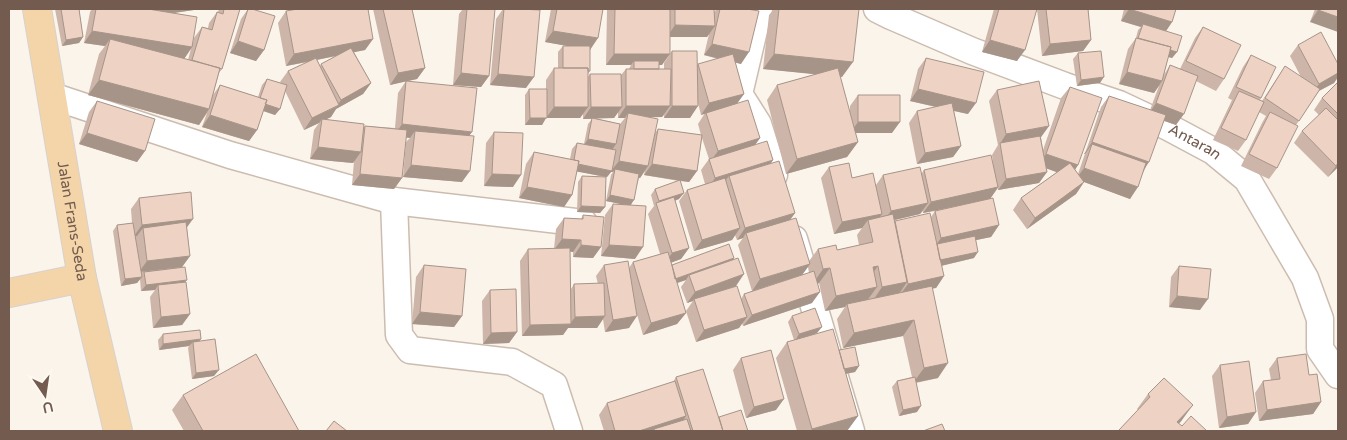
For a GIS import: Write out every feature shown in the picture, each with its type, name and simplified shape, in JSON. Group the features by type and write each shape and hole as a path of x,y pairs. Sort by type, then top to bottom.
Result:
{"main road":[{"name":"Jalan Frans-Seda","path":"37,9 82,278 118,431"},
{"path":"9,293 82,278"}],"street":[{"path":"759,9 739,94 758,124 851,431"},
{"name":"Antaran","path":"877,9 972,51 1119,104 1213,151 1248,179 1305,278 1320,319 1320,349 1338,374"},
{"path":"52,96 230,155 394,201 584,224"},
{"path":"394,201 399,335 410,350 512,362 554,385 569,431"}],"building":[{"path":"61,9 79,9 83,37 66,40"},
{"path":"96,9 148,9 197,17 192,47 92,31"},
{"path":"224,9 240,9 222,69 192,60 202,27 212,30 217,12 223,14"},
{"path":"248,9 275,16 264,50 238,41"},
{"path":"298,9 368,9 373,39 294,54 286,11"},
{"path":"383,9 412,9 425,68 398,73"},
{"path":"467,9 495,9 489,76 461,73"},
{"path":"504,9 540,10 534,77 498,74"},
{"path":"557,9 603,9 598,38 553,31"},
{"path":"615,9 670,9 670,54 614,54"},
{"path":"675,9 714,9 715,26 675,25"},
{"path":"720,9 759,11 749,52 712,44"},
{"path":"779,9 859,9 853,62 774,54"},
{"path":"999,9 1037,9 1025,50 990,40"},
{"path":"1046,9 1088,9 1091,40 1050,44"},
{"path":"1129,9 1176,9 1172,22"},
{"path":"1338,9 1338,17 1318,10"},
{"path":"1143,24 1182,36 1177,52 1170,50 1171,47 1138,38"},
{"path":"1203,27 1241,45 1224,79 1186,61"},
{"path":"1321,32 1338,64 1338,73 1319,84 1298,45"},
{"path":"1136,38 1171,47 1162,81 1127,72"},
{"path":"110,39 220,68 209,109 99,80"},
{"path":"563,46 590,46 590,71 588,71 588,68 563,68"},
{"path":"351,48 371,83 341,100 321,64"},
{"path":"672,51 697,51 698,106 672,106"},
{"path":"1101,51 1104,77 1081,80 1078,53"},
{"path":"733,54 744,94 709,103 698,64"},
{"path":"1251,55 1276,67 1261,98 1236,87"},
{"path":"316,58 339,105 312,118 288,71"},
{"path":"926,58 984,72 976,103 918,89"},
{"path":"634,61 659,61 659,69 634,69"},
{"path":"1170,65 1198,76 1184,114 1156,103"},
{"path":"1285,66 1320,89 1299,121 1265,98"},
{"path":"554,68 588,68 588,107 554,107"},
{"path":"838,68 858,142 797,159 777,85"},
{"path":"626,69 671,69 670,106 626,106"},
{"path":"590,74 621,74 622,107 591,107"},
{"path":"267,79 287,85 280,109 265,104 267,100 260,98"},
{"path":"406,81 477,88 472,132 402,124"},
{"path":"1039,81 1049,126 1006,134 997,90"},
{"path":"1338,82 1338,114 1322,98"},
{"path":"220,85 267,100 257,130 210,115"},
{"path":"1070,87 1102,98 1078,165 1046,154"},
{"path":"529,89 547,89 547,118 530,118"},
{"path":"1239,91 1264,102 1246,140 1221,128"},
{"path":"858,95 900,95 900,122 858,122"},
{"path":"1109,96 1166,115 1149,162 1092,142"},
{"path":"748,100 760,138 718,151 706,113"},
{"path":"97,101 155,119 145,151 87,133"},
{"path":"952,103 961,146 925,153 917,111"},
{"path":"1326,108 1338,120 1338,163 1336,166 1302,131"},
{"path":"1270,112 1298,126 1277,168 1249,154"},
{"path":"628,113 658,119 648,166 619,161"},
{"path":"592,118 620,124 616,144 588,139"},
{"path":"322,119 364,124 361,152 318,147"},
{"path":"365,126 407,130 402,178 360,174"},
{"path":"658,129 702,135 697,171 652,164"},
{"path":"415,131 474,136 470,171 411,165"},
{"path":"494,132 523,133 521,175 492,174"},
{"path":"1040,136 1047,172 1006,179 1000,143"},
{"path":"767,141 773,160 715,178 709,159"},
{"path":"577,143 616,150 612,171 578,164 579,161 574,160"},
{"path":"1092,144 1146,163 1138,187 1084,168"},
{"path":"534,152 579,161 572,195 527,187"},
{"path":"991,155 998,187 931,202 924,170"},
{"path":"779,161 795,213 745,228 729,176"},
{"path":"849,163 852,178 873,173 882,214 842,222 829,167"},
{"path":"1070,163 1084,182 1035,218 1021,198"},
{"path":"920,167 928,203 891,211 883,175"},
{"path":"615,169 639,174 634,200 610,195"},
{"path":"582,176 606,177 605,207 581,206"},
{"path":"725,178 740,228 702,240 687,190"},
{"path":"680,180 684,193 659,201 655,189"},
{"path":"191,192 193,219 142,225 139,198"},
{"path":"674,197 689,248 672,253 656,203"},
{"path":"993,198 999,225 941,238 935,211"},
{"path":"613,204 646,206 643,247 609,245"},
{"path":"930,213 944,276 908,284 895,221"},
{"path":"893,214 907,282 882,287 878,266 873,267 877,287 836,296 830,268 823,269 818,249 836,245 837,250 873,242 868,220"},
{"path":"583,215 604,217 601,247 581,245 581,240 562,239 564,218 583,219"},
{"path":"796,218 810,264 760,279 746,233"},
{"path":"186,222 190,256 147,261 143,228"},
{"path":"133,223 142,277 125,279 117,225"},
{"path":"975,236 978,252 940,260 937,244"},
{"path":"729,244 734,258 675,279 672,265"},
{"path":"570,248 571,324 530,325 528,249"},
{"path":"668,252 686,313 651,323 633,262"},
{"path":"738,258 744,274 695,292 689,275"},
{"path":"628,261 637,316 613,320 604,265"},
{"path":"424,265 466,269 462,316 420,312"},
{"path":"1179,266 1211,269 1208,299 1177,296"},
{"path":"185,267 187,280 146,285 144,272"},
{"path":"814,271 820,292 752,315 744,294"},
{"path":"186,282 190,314 161,317 158,285"},
{"path":"604,283 605,316 575,317 574,284"},
{"path":"737,286 747,317 704,330 694,299"},
{"path":"932,286 948,363 924,368 914,320 854,333 847,304"},
{"path":"516,289 517,332 491,333 490,290"},
{"path":"815,308 822,327 799,334 792,316"},
{"path":"833,329 858,416 812,429 787,342"},
{"path":"200,330 201,339 163,344 163,334"},
{"path":"215,339 219,370 196,373 193,342"},
{"path":"855,347 859,366 844,369 839,350"},
{"path":"771,350 784,399 754,407 741,358"},
{"path":"256,354 299,431 203,431 183,395"},
{"path":"1306,354 1309,375 1317,374 1321,402 1267,410 1263,381 1280,379 1277,358"},
{"path":"1249,361 1256,412 1227,417 1220,365"},
{"path":"703,369 723,431 693,431 676,377"},
{"path":"915,377 921,406 903,410 897,381"},
{"path":"1164,378 1193,405 1177,422 1182,426 1191,416 1207,431 1120,431 1150,397 1148,394"},
{"path":"675,381 686,416 639,431 615,431 607,403"},
{"path":"741,410 748,431 723,431 719,417"},
{"path":"687,419 691,431 655,431 654,429"},
{"path":"334,421 347,431 326,431"},
{"path":"942,424 945,431 923,431"}]}
